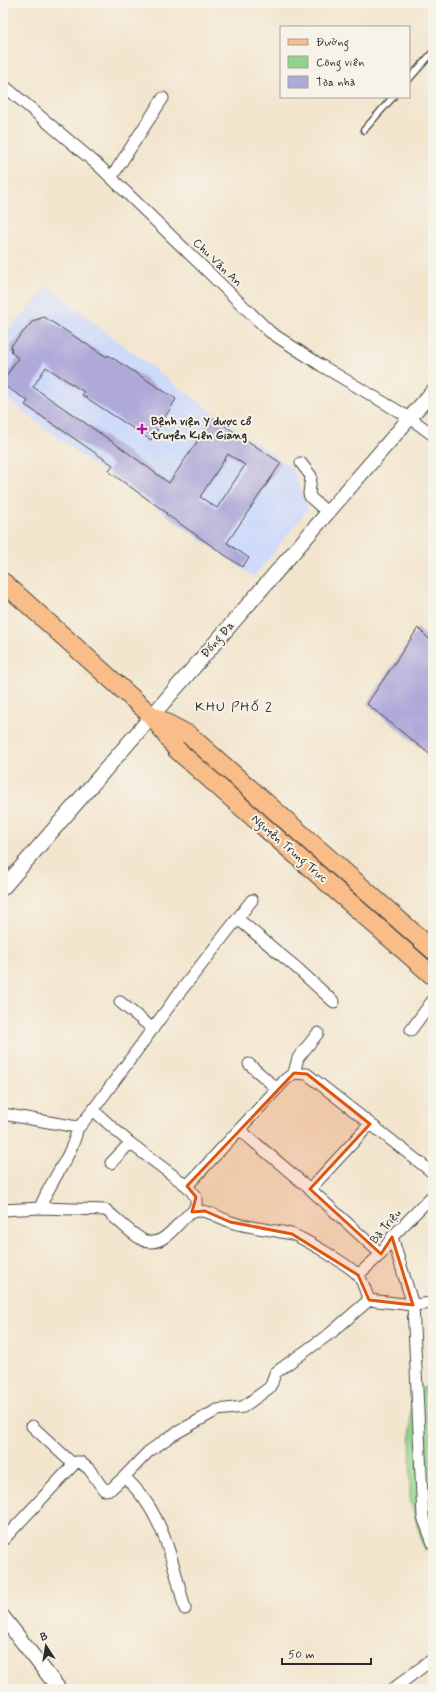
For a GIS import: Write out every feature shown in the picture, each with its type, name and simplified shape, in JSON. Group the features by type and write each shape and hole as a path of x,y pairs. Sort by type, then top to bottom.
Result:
{"main road":[{"name":"Nguyễn Trung Trực","path":"3,582 152,716 177,750 433,976"},
{"name":"Nguyễn Trung Trực","path":"152,716 189,735 433,950"}],"street":[{"name":"Chu Văn An","path":"3,85 111,178 270,332 322,366 410,418 433,435"},
{"path":"111,178 163,98"},
{"name":"Đống Đa","path":"3,888 433,391"},
{"path":"302,463 311,476 309,489 311,498 328,513"},
{"path":"40,1208 46,1192 60,1170 76,1137 78,1126 93,1110 252,900"},
{"path":"238,919 298,969 334,1002"},
{"path":"411,1030 433,1000"},
{"path":"120,1002 153,1029"},
{"path":"187,1186 286,1079 294,1073 298,1058 318,1034"},
{"path":"249,1064 277,1089"},
{"path":"294,1073 307,1074 433,1173"},
{"path":"3,1210 40,1208 106,1210 127,1229 145,1242 151,1243 156,1242 170,1233 192,1212 196,1206 196,1197 187,1186 130,1143 93,1110"},
{"path":"3,1114 78,1126"},
{"path":"310,1189 370,1124"},
{"path":"240,1130 310,1189 381,1254"},
{"path":"111,1163 130,1143"},
{"name":"Bà Triệu","path":"358,1275 381,1254 392,1237 433,1195"},
{"path":"192,1212 205,1211 230,1222 292,1234 322,1250 358,1275 369,1300"},
{"path":"392,1237 413,1305 423,1518 433,1543"},
{"path":"3,1540 73,1464 80,1462 97,1479 102,1488 106,1490 111,1489 148,1452 201,1418 217,1410 243,1407 269,1388 275,1373 332,1332 369,1300 413,1305 433,1303"},
{"path":"32,1426 73,1464"},
{"path":"124,1477 133,1485 152,1511 170,1549 185,1609"},
{"path":"3,1617 59,1689"},
{"path":"393,1689 433,1659"}],"lane":[{"path":"410,78 433,52"},
{"path":"364,130 392,98"}],"highlighted area":[{"path":"294,1073 307,1074 370,1124 310,1189 381,1254 392,1237 413,1305 369,1300 358,1275 292,1234 230,1222 205,1211 192,1212 196,1197 187,1186"}],"shaded area":[{"name":"Bệnh viện Y dược cổ truyền Kiên Giang","path":"49,286 182,390 293,469 308,509 254,577 90,462 3,396 3,336"}],"green space":[{"path":"433,1387 433,1546 424,1550 410,1498 411,1389"}],"building":[{"path":"44,317 107,357 108,355 176,399 151,440 82,395 84,392 46,367 33,387 169,483 213,418 281,463 227,543 249,558 242,567 108,471 113,465 25,405 28,401 3,385 3,381 18,358 12,353 11,346 33,321","holes":["228,454 245,465 217,508 200,497"]},
{"path":"418,628 433,643 433,757 367,704"}],"place":[{"name":"Bệnh viện Y dược cổ truyền Kiên Giang","path":"142,429"}],"district":[{"name":"KHU PHỐ 2","path":"234,707"}]}
